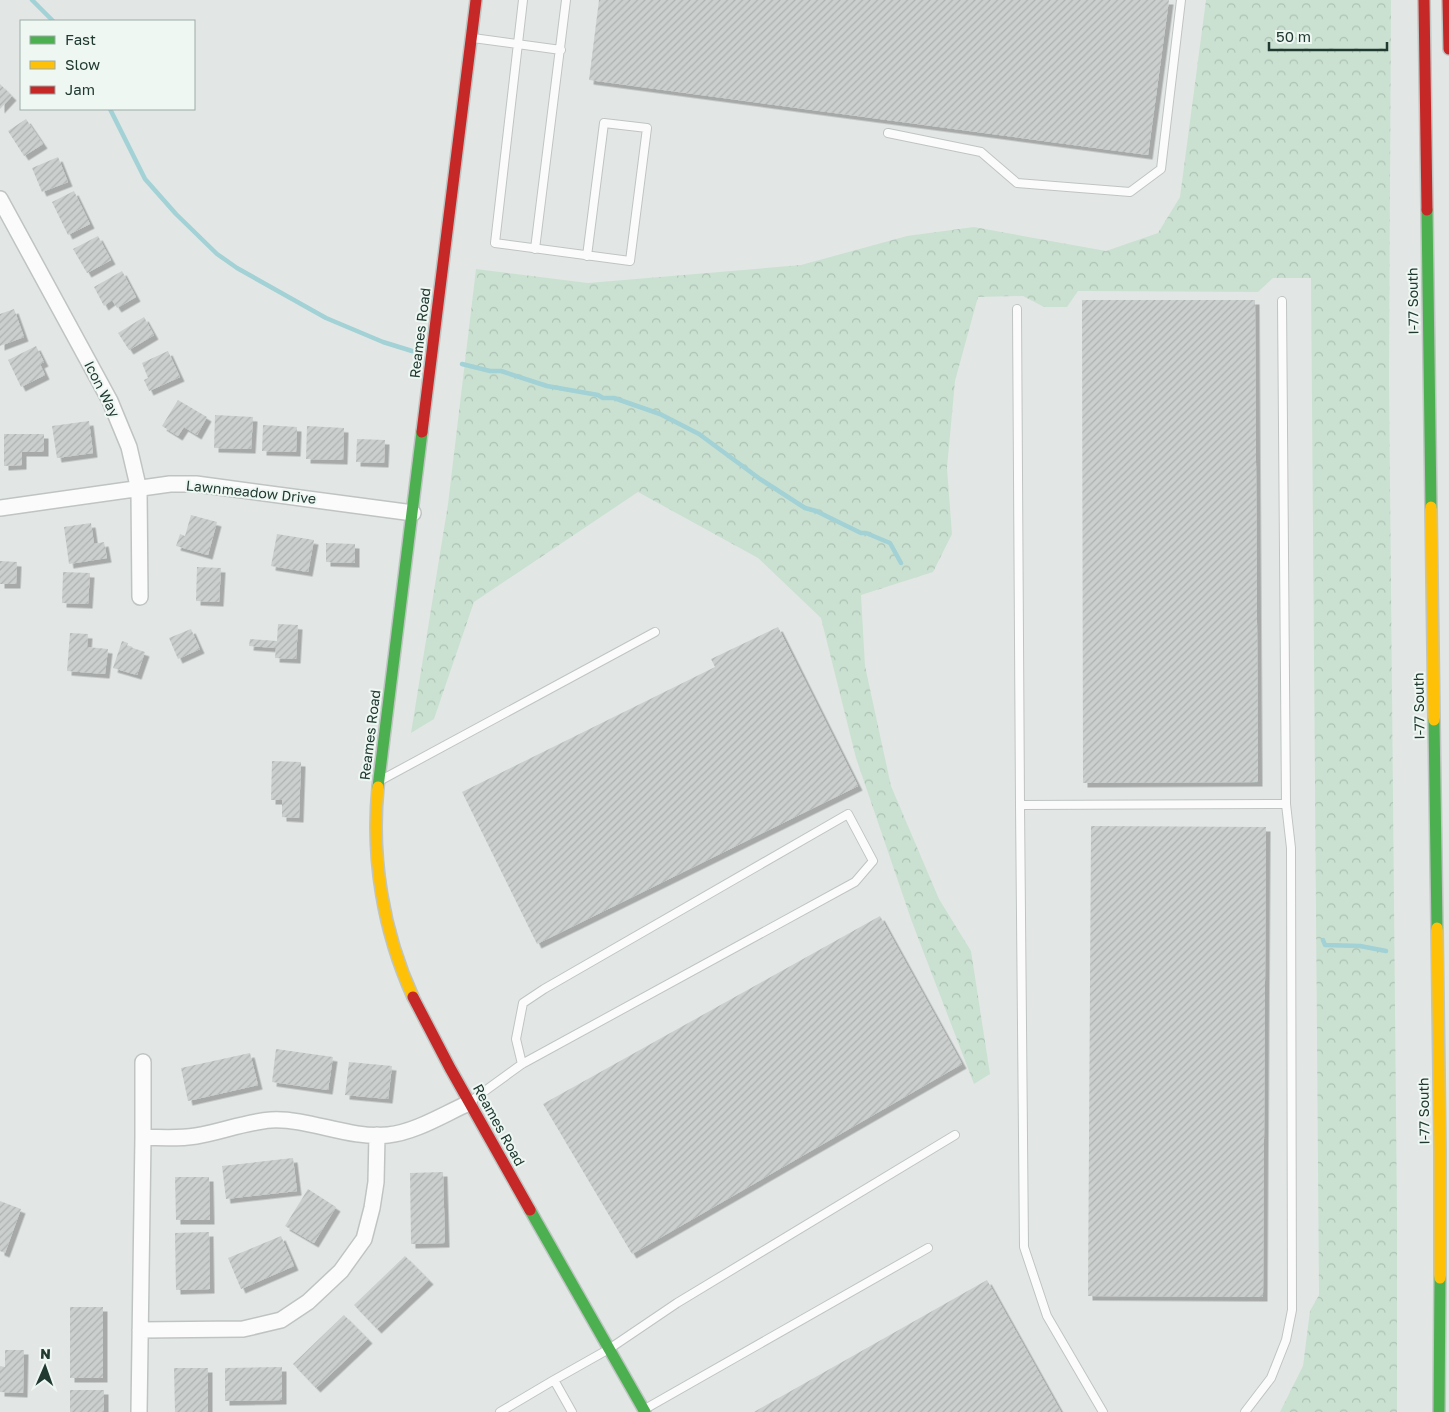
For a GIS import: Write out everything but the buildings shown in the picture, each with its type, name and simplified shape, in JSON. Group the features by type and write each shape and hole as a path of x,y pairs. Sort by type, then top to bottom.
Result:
{"main road":[{"name":"Reames Road","path":"476,0 379,781 376,844 381,893 392,943 405,980 420,1010 469,1103 644,1411"},
{"name":"I-77 South","path":"1424,0 1440,1150 1439,1412"},
{"path":"1448,0 1449,49"}],"street":[{"name":"Icon Way","path":"0,199 110,401 129,447 139,490 140,597"},
{"name":"Lawnmeadow Drive","path":"0,508 139,490 170,484 196,484 413,512"},
{"path":"139,1412 143,1062"},
{"path":"143,1137 174,1138 197,1136 271,1120 295,1121 366,1135 389,1135 412,1129 469,1103"},
{"path":"140,1330 243,1329 282,1320 308,1302 341,1271 364,1239 376,1182 378,1135"}],"lane":[{"path":"523,0 495,244 587,256 630,261 647,128 604,123 587,256"},
{"path":"535,249 566,0"},
{"path":"888,133 981,152 1017,183 1130,192 1160,169 1182,0"},
{"path":"471,38 561,50"},
{"path":"1245,1412 1272,1378 1286,1340 1292,1310 1292,858 1286,804 1282,300"},
{"path":"1016,309 1024,1247 1047,1316 1103,1412"},
{"path":"379,781 655,632"},
{"path":"1020,805 1286,804"},
{"path":"469,1103 522,1064 855,882 873,861 848,814 552,984 523,1003 516,1039 522,1064"},
{"path":"500,1412 609,1349 678,1303 955,1135"},
{"path":"644,1411 928,1248"},
{"path":"554,1380 572,1412"}],"green space":[{"path":"1206,0 1391,0 1389,378 1397,1216 1397,1412 1280,1412 1303,1366 1310,1311 1319,1295 1311,278 1273,278 1258,292 1078,291 1067,307 1044,307 1023,296 978,297 955,381 947,468 952,534 933,572 861,595 865,666 891,786 939,899 971,951 990,1074 974,1084 912,922 856,758 821,618 758,558 638,492 474,602 434,719 411,733 448,504 476,269 588,283 801,265 907,236 974,227 1106,251 1158,233 1180,197"}],"waterway":[{"path":"32,0 52,20"},
{"path":"110,110 145,179 176,214 217,254 237,268 326,318 383,342 412,351"},
{"path":"462,364 490,371 501,371 547,386 598,395 603,398 614,398 660,414 699,434 760,479 805,508 816,511 861,533 866,533 890,543 901,563"},
{"path":"1323,940 1325,945 1360,946 1386,951"}],"traffic: fast":[{"path":"1427,210 1431,507"},
{"path":"378,787 422,432"},
{"path":"1434,720 1437,928"},
{"path":"530,1210 645,1412"},
{"path":"1439,1412 1440,1278"}],"traffic: slow":[{"path":"1431,507 1434,720"},
{"path":"378,787 376,840 382,894 394,946 413,997"},
{"path":"1437,928 1440,1278"}],"traffic: jam":[{"path":"422,432 476,0"},
{"path":"1424,0 1427,210"},
{"path":"1448,0 1449,49"},
{"path":"413,997 450,1068 530,1210"}]}
